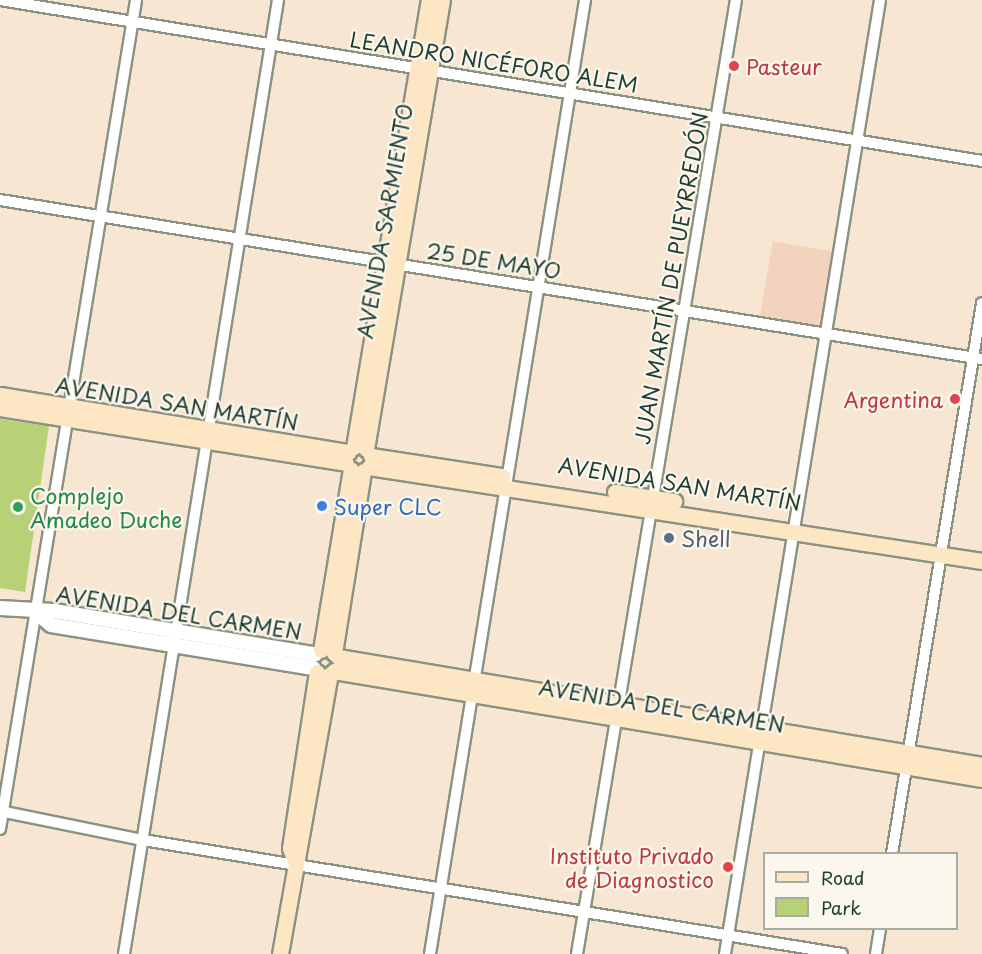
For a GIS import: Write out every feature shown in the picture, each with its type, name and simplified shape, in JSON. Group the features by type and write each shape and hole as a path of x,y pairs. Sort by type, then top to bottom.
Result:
{"main road":[{"name":"AVENIDA SARMIENTO","path":"280,954 295,861 290,848 325,662 393,264 424,70 429,0"},
{"name":"AVENIDA SARMIENTO","path":"424,70 442,0"},
{"name":"AVENIDA SAN MARTÍN","path":"0,395 70,413"},
{"name":"AVENIDA SAN MARTÍN","path":"0,408 70,413 509,483 651,503 941,550 982,561"},
{"name":"AVENIDA SAN MARTÍN","path":"941,550 982,552"},
{"name":"AVENIDA DEL CARMEN","path":"325,662 906,759 982,779"},
{"name":"AVENIDA DEL CARMEN","path":"906,759 982,765"}],"street":[{"name":"LEANDRO NICÉFORO ALEM","path":"0,0 717,116 982,162"},
{"path":"0,829 136,0"},
{"path":"124,954 278,0"},
{"path":"430,954 444,887 585,0"},
{"name":"JUAN MARTÍN DE PUEYRREDÓN","path":"578,954 736,0"},
{"path":"725,954 880,0"},
{"name":"25 DE MAYO","path":"0,200 978,358"},
{"path":"892,852 941,550 978,358 982,303"},
{"name":"AVENIDA DEL CARMEN","path":"0,608 37,613 51,625 175,638 325,662"},
{"path":"2,811 143,840 295,861 584,912 842,954"},
{"path":"876,954 880,930"}],"shaded area":[{"path":"773,241 833,252 820,326 760,316"}],"green space":[{"name":"Complejo Amadeo Duche","path":"0,419 49,426 25,592 0,588"}],"place":[{"name":"Pasteur","path":"734,66"},
{"name":"Argentina","path":"955,399"},
{"name":"Super CLC","path":"322,506"},
{"name":"Complejo Amadeo Duche","path":"18,507"},
{"name":"Shell","path":"669,538"},
{"name":"Instituto Privado de Diagnostico","path":"728,867"}]}
